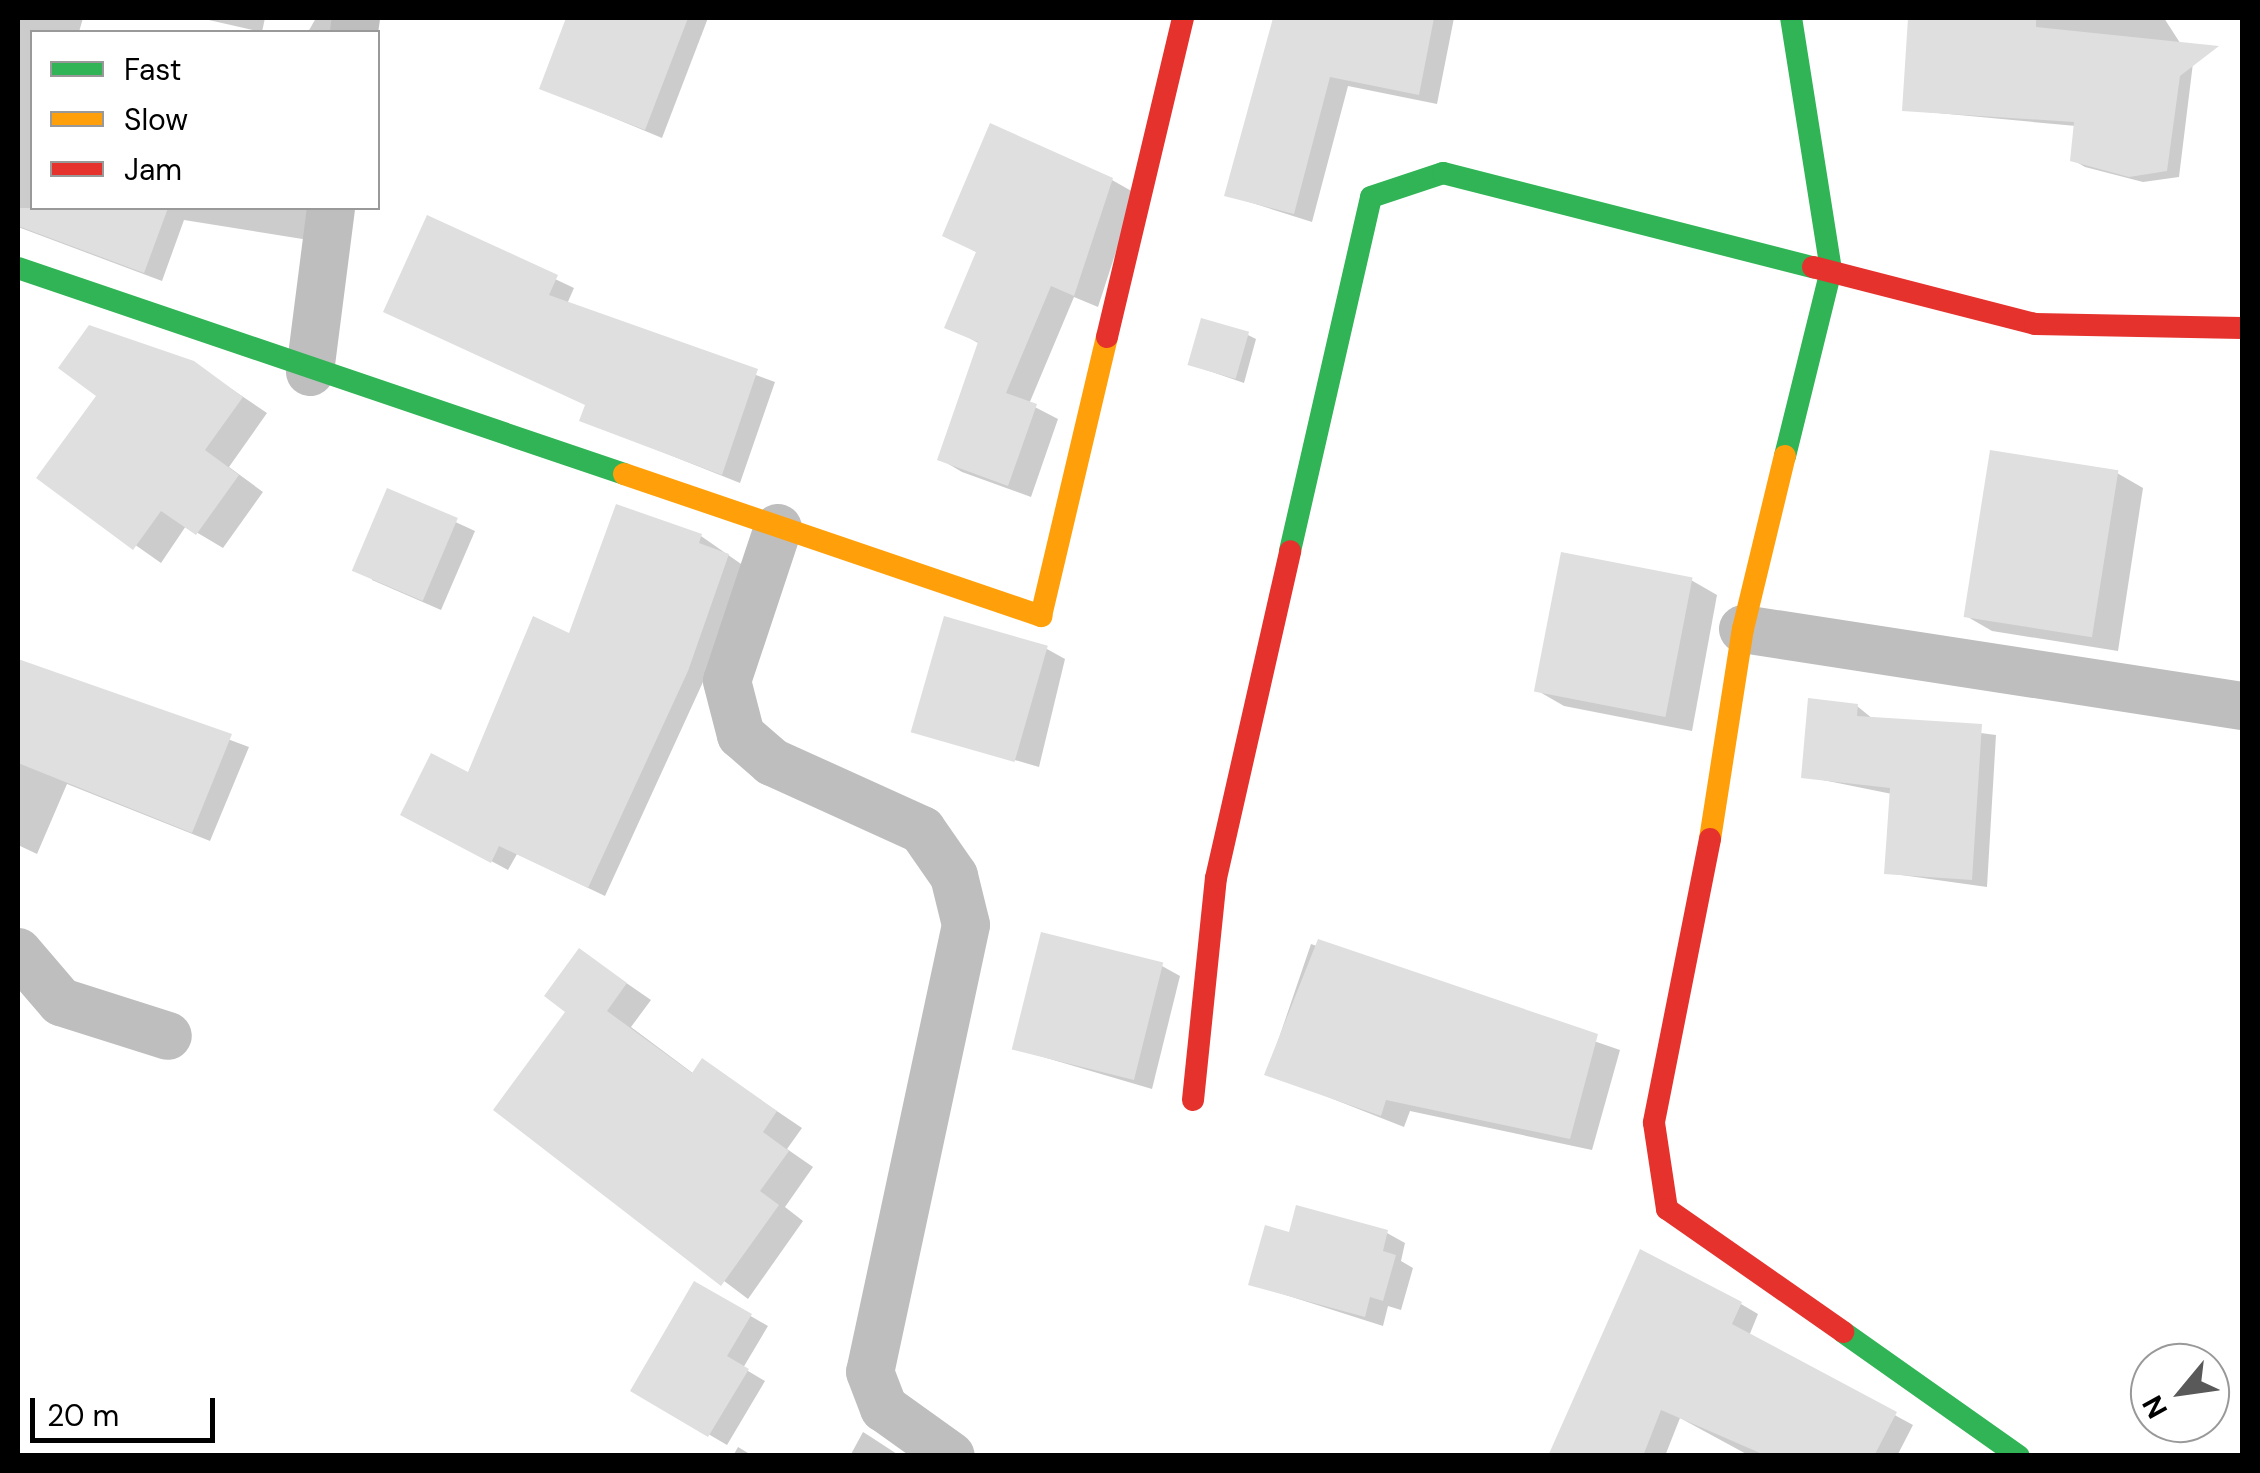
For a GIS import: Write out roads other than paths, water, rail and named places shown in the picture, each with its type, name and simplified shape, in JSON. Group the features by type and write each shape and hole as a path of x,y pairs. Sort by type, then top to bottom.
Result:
{"street":[{"path":"18,268 310,372 1041,616 1183,18"},
{"path":"1790,18 1831,270 1743,629 1685,992 1654,1124 1667,1208 2019,1456"},
{"path":"1193,1100 1216,878 1370,196 1443,173 2036,324 2242,328"},
{"path":"310,372 331,210"},
{"path":"778,528 727,681 741,735 772,762 922,830 954,876 966,925 870,1372 884,1408 951,1456"},
{"path":"1743,629 2242,706"},
{"path":"18,952 60,1002 168,1036"}]}
